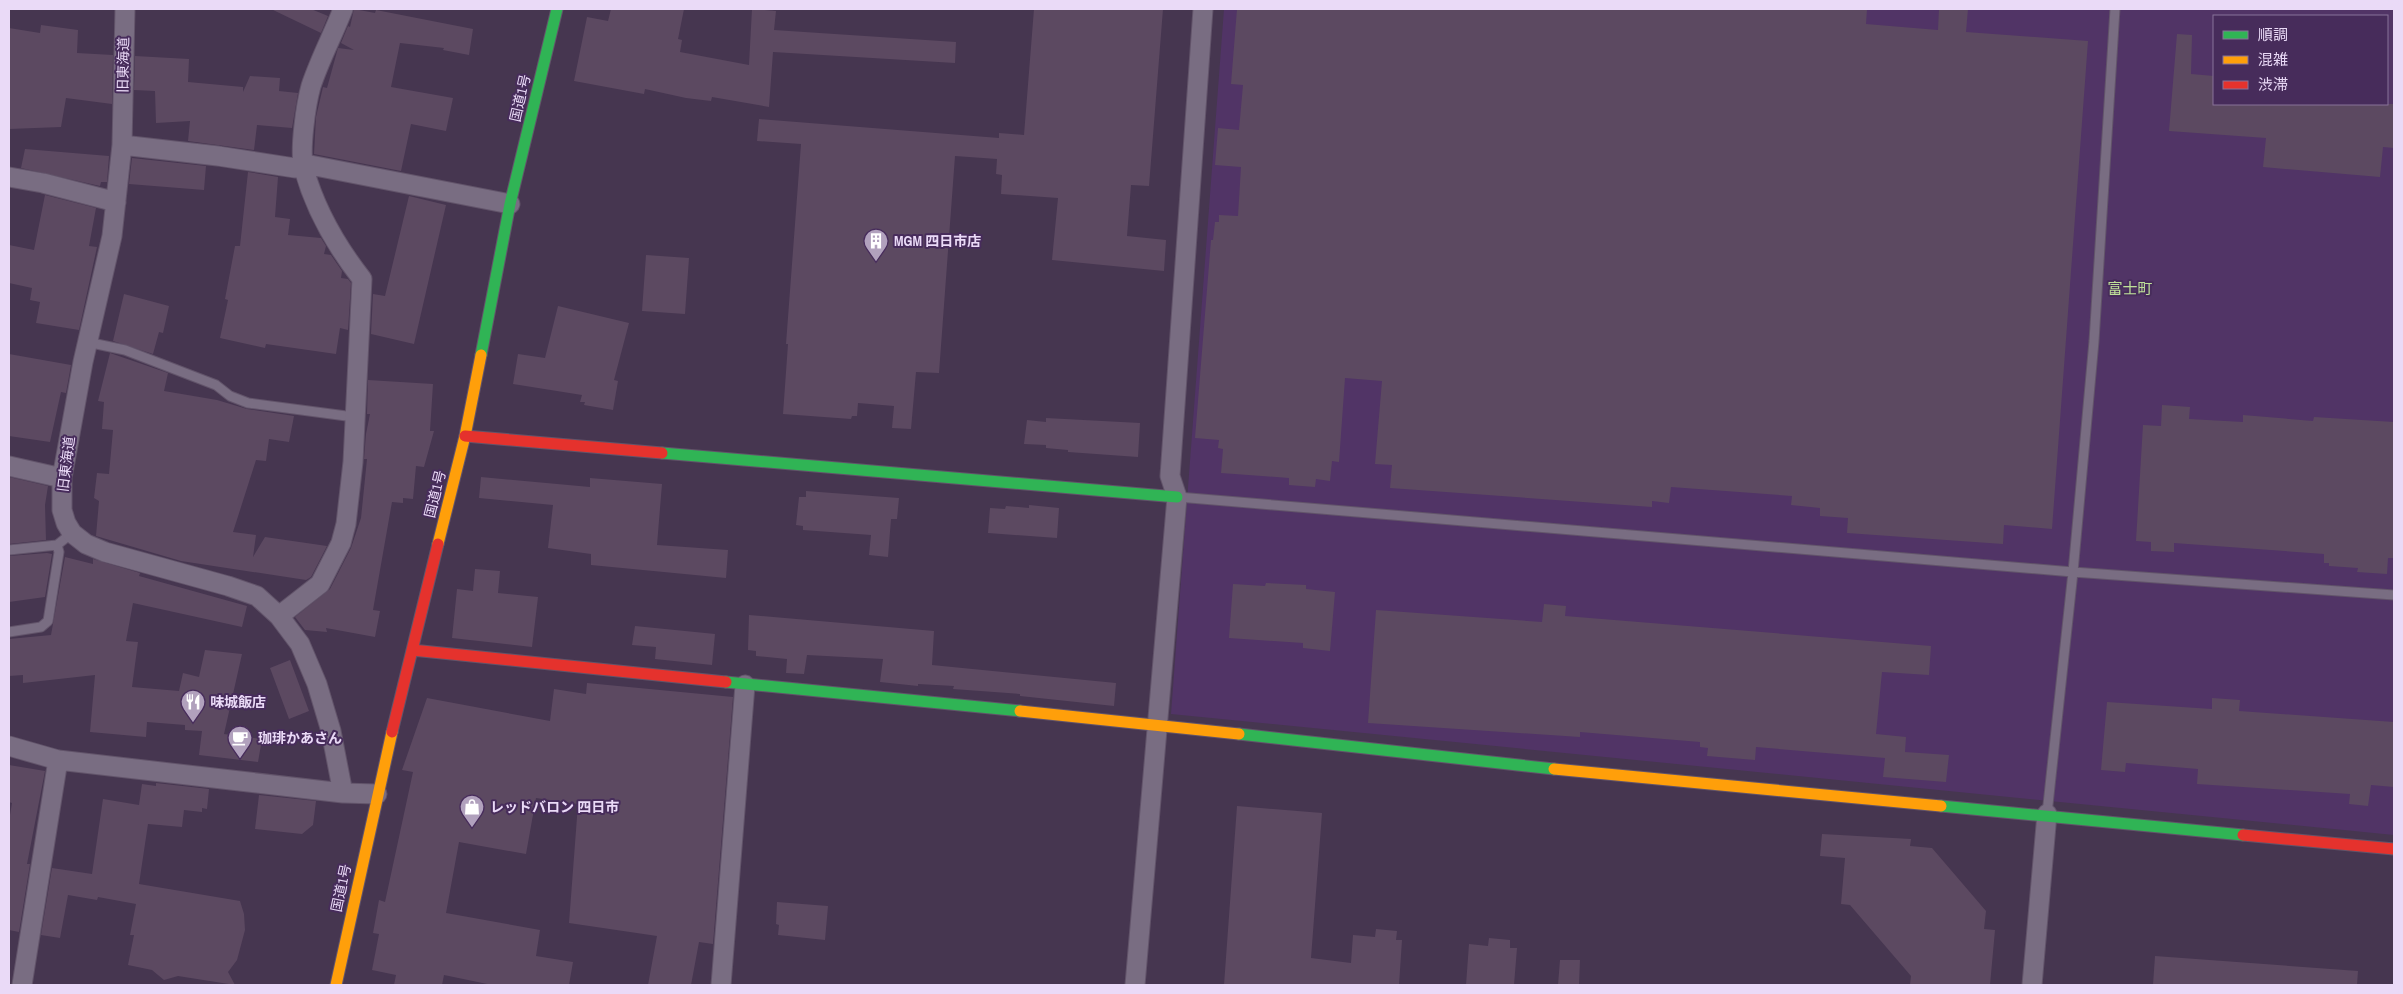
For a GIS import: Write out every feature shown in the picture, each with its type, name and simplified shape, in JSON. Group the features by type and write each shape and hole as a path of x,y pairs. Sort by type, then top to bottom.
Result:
{"main road":[{"name":"国道1号","path":"336,985 377,794 465,436 510,204 556,9"},
{"path":"465,436 1177,497"},
{"path":"412,650 745,685 1158,725 1555,769 2047,814 2394,849"}],"street":[{"name":"旧東海道","path":"72,533 62,510 62,478 88,342 112,236 122,145 125,9"},
{"path":"278,616 320,584 341,543 350,503 362,279 335,240 304,168 301,150 311,88 326,45 344,9"},
{"path":"1135,985 1177,497 1170,476 1203,9"},
{"path":"122,145 304,168 310,165 510,204"},
{"path":"9,177 43,183 116,202"},
{"path":"9,466 62,478"},
{"path":"72,533 86,544 105,552 228,586 257,596 278,616 300,644 317,684 331,731 343,792"},
{"path":"721,985 745,685"},
{"path":"9,746 58,760 343,792 377,794"},
{"path":"22,985 58,760"},
{"path":"2032,985 2047,814"}],"lane":[{"path":"2047,814 2073,572 2094,341 2115,9"},
{"path":"88,342 125,350 216,384 230,396 248,403 354,417"},
{"path":"1177,497 2073,572 2394,595"},
{"path":"9,550 57,545 72,533"},
{"path":"9,632 41,627 48,621 59,552 57,545"}],"shaded area":[{"path":"1224,9 2394,9 2394,835 1171,714"}],"building":[{"path":"271,9 311,9 328,16 321,33"},
{"path":"354,9 375,13 376,10 473,29 469,55 443,50 444,48 400,43 391,87 453,98 446,131 411,124 401,171 314,154 316,117 323,87 327,88 338,48 354,50 341,43 348,26 350,27"},
{"path":"611,9 684,9 678,39 682,40 680,52 749,65 752,9 776,11 774,30 956,42 955,63 773,52 769,107 712,97 711,101 686,98 645,89 644,94 574,81 587,17 608,21"},
{"path":"1034,9 1163,9 1149,186 1131,185 1127,236 1166,240 1164,271 1052,260 1058,198 1001,194 1002,175 996,174 997,159 955,156 939,373 916,372 911,429 892,428 894,406 858,403 857,416 852,416 851,419 783,414 788,344 786,344 801,144 757,141 759,119 999,138 999,133 1024,135"},
{"path":"1237,9 1867,9 1866,24 1938,30 1939,9 1968,9 1966,32 2088,41 2052,529 2004,525 2003,544 1847,533 1848,518 1820,516 1820,508 1791,505 1792,496 1671,487 1669,503 1652,501 1652,507 1390,488 1392,465 1375,464 1382,381 1345,378 1339,462 1332,461 1330,481 1316,479 1315,487 1289,485 1289,478 1221,473 1223,449 1218,448 1219,440 1195,438 1211,240 1213,240 1215,222 1219,222 1219,215 1238,216 1241,167 1215,165 1218,128 1239,130 1243,85 1231,84"},
{"path":"41,25 78,30 77,53 113,55 112,104 66,98 61,127 9,129 9,28 40,33"},
{"path":"2177,34 2192,35 2191,74 2213,76 2213,105 2394,104 2394,148 2383,147 2380,177 2263,167 2266,138 2169,131"},
{"path":"135,56 189,59 188,82 243,87 243,92 250,76 280,78 279,91 298,93 292,128 257,125 254,150 188,141 190,121 156,123 155,91 134,90"},
{"path":"25,149 109,156 107,182 101,182 100,186 21,168"},
{"path":"132,158 206,166 204,190 129,184"},
{"path":"248,172 278,177 275,217 290,219 288,235 321,238 326,246 324,254 331,255 342,271 341,278 348,279 351,283 348,330 340,328 336,354 266,344 265,348 220,338 228,300 225,299 235,246 240,246"},
{"path":"45,195 96,208 89,246 97,247 79,330 36,323 40,302 30,300 32,288 9,283 9,245 34,250"},
{"path":"409,196 446,205 414,344 371,334 373,294 385,296"},
{"path":"646,255 689,258 685,314 642,311"},
{"path":"124,294 169,306 163,333 159,332 153,354 113,341"},
{"path":"558,306 629,323 614,380 618,381 613,410 584,405 585,402 580,402 582,395 513,384 518,354 545,358"},
{"path":"110,353 168,373 164,391 217,400 247,409 294,416 289,442 269,439 266,461 256,460 233,532 256,535 253,557 265,537 327,546 311,577 306,580 181,561 96,536 99,501 94,498 97,473 109,474 113,430 102,429 104,402 98,401"},
{"path":"9,354 71,365 66,393 61,392 50,442 9,436"},
{"path":"368,380 433,384 430,431 434,431 424,467 416,466 413,499 403,498 403,503 392,502 373,610 380,611 375,637 326,628 327,632 305,630 295,617 330,589 351,548 361,518 367,459 364,459 366,434 370,414 367,414"},
{"path":"2162,405 2190,407 2189,419 2243,422 2243,415 2313,421 2314,417 2394,422 2394,558 2388,558 2387,574 2357,572 2358,568 2329,566 2329,563 2324,563 2324,554 2174,543 2174,552 2151,551 2151,542 2136,541 2143,425 2161,426"},
{"path":"1046,418 1140,423 1138,457 1068,452 1068,450 1046,448 1046,445 1024,444 1027,420 1046,422"},
{"path":"9,477 48,486 45,505 46,540 9,544"},
{"path":"481,477 590,487 590,478 662,484 657,545 728,550 726,578 591,565 591,554 548,548 553,505 479,498"},
{"path":"806,491 899,498 897,519 891,519 888,557 869,555 871,535 803,530 803,526 796,525 799,497 806,497"},
{"path":"1029,505 1059,508 1057,538 988,533 990,508 1005,509 1006,506 1029,508"},
{"path":"52,554 45,597 9,602 9,556"},
{"path":"65,557 93,564 93,559 140,573 139,576 247,606 242,627 133,603 126,641 138,642 132,687 179,691 183,673 199,677 205,650 242,654 224,734 262,739 258,762 199,755 202,731 185,730 185,725 147,722 146,737 90,732 95,675 23,683 23,675 9,676 9,639 51,635"},
{"path":"475,569 500,571 498,593 538,597 532,647 452,638 457,589 473,591"},
{"path":"1266,583 1306,585 1306,589 1335,592 1330,651 1303,648 1303,643 1229,638 1233,584 1265,586"},
{"path":"1544,604 1566,606 1565,616 1931,646 1929,675 1882,672 1876,734 1906,737 1905,752 1949,755 1946,782 1883,777 1885,758 1756,747 1755,760 1707,756 1708,748 1700,747 1700,742 1580,732 1580,737 1368,723 1376,610 1542,622"},
{"path":"749,615 934,631 932,665 1116,683 1114,706 1020,696 1020,694 953,689 954,686 918,684 918,686 880,682 883,659 807,655 804,674 786,673 787,659 756,656 756,651 748,650"},
{"path":"635,626 715,634 712,665 655,659 656,647 632,645"},
{"path":"290,660 309,711 289,719 270,668"},
{"path":"587,683 733,697 713,944 699,942 691,985 648,985 657,936 569,923 578,804 536,798 526,854 459,842 446,913 540,930 536,956 573,962 569,985 492,985 444,975 442,985 394,985 396,975 372,970 379,934 373,933 379,900 385,902 413,772 402,770 427,698 550,721 554,689 586,694"},
{"path":"2212,698 2240,700 2239,711 2394,722 2394,787 2371,785 2368,806 2349,804 2350,794 2197,784 2198,769 2126,763 2125,772 2101,770 2107,702 2212,709"},
{"path":"9,765 45,771 27,864 30,864 19,932 9,930 9,821 12,803 9,802"},
{"path":"156,783 209,789 207,809 202,808 202,812 184,810 182,827 148,824 139,884 240,901 244,914 245,930 237,960 228,972 235,985 178,976 164,980 152,970 128,965 134,935 130,935 136,904 98,897 97,900 68,895 60,938 41,935 52,868 92,874 103,799 139,805 142,784 156,786"},
{"path":"259,795 316,801 313,825 302,834 255,829"},
{"path":"1237,806 1322,813 1311,958 1351,963 1353,935 1375,937 1376,929 1397,931 1396,940 1402,940 1399,985 1224,985"},
{"path":"1822,834 1911,839 1910,846 1932,848 1986,911 1984,929 1995,930 1990,985 1910,985 1911,976 1850,905 1841,904 1845,858 1820,856"},
{"path":"777,902 828,906 825,940 778,935 779,925 776,924"},
{"path":"1489,938 1510,940 1510,948 1517,948 1514,985 1466,985 1469,944 1488,946"},
{"path":"2155,956 2358,971 2357,985 2153,985"},
{"path":"1560,960 1580,960 1579,985 1558,985"}],"traffic: fast":[{"path":"481,355 510,204 557,9"},
{"path":"662,453 1177,497"},
{"path":"726,682 1020,711"},
{"path":"1239,734 1554,769"},
{"path":"1941,806 2243,835"}],"traffic: slow":[{"path":"438,544 465,436 481,355"},
{"path":"1020,711 1239,734"},
{"path":"336,985 392,732"},
{"path":"1554,769 1941,806"}],"traffic: jam":[{"path":"465,436 662,453"},
{"path":"392,732 438,544"},
{"path":"412,650 726,682"},
{"path":"2243,835 2394,849"}],"place":[{"name":"MGM 四日市店","path":"876,262"},
{"name":"味城飯店","path":"193,723"},
{"name":"珈琲かあさん","path":"240,759"},
{"name":"レッドバロン 四日市","path":"472,828"}],"district":[{"name":"富士町","path":"2130,289"}]}
